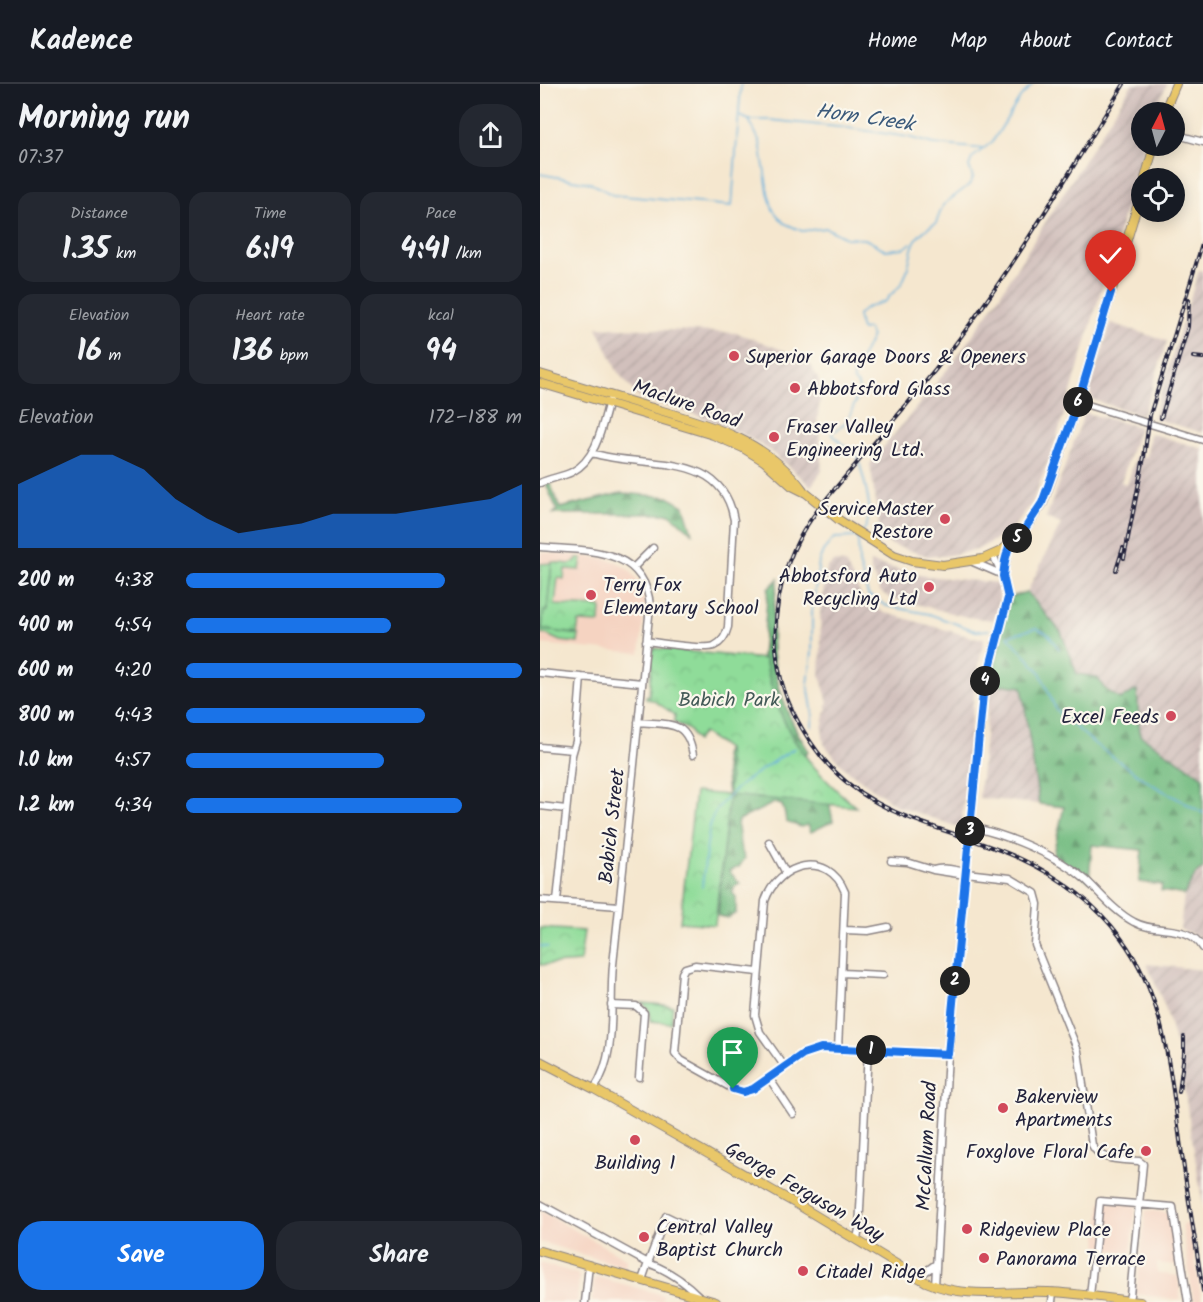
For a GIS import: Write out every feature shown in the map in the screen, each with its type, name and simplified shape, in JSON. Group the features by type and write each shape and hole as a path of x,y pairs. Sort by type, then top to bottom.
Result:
{"main road":[{"path":"1168,102 1176,84"},
{"path":"993,555 1009,546 1020,536 1042,503 1078,402 1132,222"},
{"name":"Maclure Road","path":"540,374 609,399"},
{"name":"Maclure Road","path":"540,383 716,427 746,441 783,467 806,493 839,520 870,542 894,555 923,564 943,565 973,562 993,555"},
{"name":"George Ferguson Way","path":"540,1061 594,1089 857,1239 934,1286 965,1293 1053,1292 1140,1302"},
{"path":"540,1251 716,1302"}],"street":[{"path":"1185,137 1203,142"},
{"path":"540,483 574,471 584,464 592,453 609,399"},
{"path":"1078,402 1203,440"},
{"path":"592,453 604,457 669,463 694,470 720,486 732,507 734,520 726,635 722,641 708,647 646,641"},
{"path":"973,562 1003,576 1009,546"},
{"path":"540,547 604,553 634,567 653,548"},
{"name":"McCallum Road","path":"934,1286 948,1054 983,694 1008,598 1003,576 993,555"},
{"name":"Babich Street","path":"594,1089 600,1081 609,1052 610,1005 646,641 649,595 646,585 634,567"},
{"path":"540,673 642,683"},
{"path":"557,901 573,750 576,741 581,677"},
{"path":"638,722 681,729 690,738 693,755"},
{"path":"540,747 573,750"},
{"path":"540,806 566,809"},
{"path":"970,827 999,835 1052,858 1084,879 1134,923 1152,928 1181,931 1196,938 1203,948"},
{"path":"769,842 786,873"},
{"path":"891,861 907,862 933,870 938,868 960,870 966,873 1010,878 1035,893 1038,904 1034,938 1036,949 1078,1051 1092,1145 1095,1151 1102,1156 1142,1163 1131,1295 1128,1301"},
{"path":"785,1067 756,1024 754,1006 765,901 773,884 786,873 800,867 820,866 836,876 845,892 838,1048"},
{"path":"540,900 620,906"},
{"path":"845,930 868,932 888,927"},
{"path":"758,972 695,965 685,968 681,979 675,1053 681,1060 733,1089 743,1092 753,1089 811,1050 838,1048 948,1054"},
{"path":"842,973 883,975"},
{"path":"610,1005 636,1006 644,1012 639,1077"},
{"path":"857,1239 868,1050"},
{"path":"769,1078 793,1114"},
{"path":"1090,1296 1100,1201 1173,1208 1188,1302"},
{"path":"540,1204 657,1266 688,1285 701,1298"},
{"path":"642,1280 666,1216 699,1232"},
{"path":"916,1275 936,1264"},
{"path":"585,1302 589,1265"},
{"path":"1052,1302 1053,1292"}],"shaded area":[{"path":"1132,84 1167,84 1159,102 1131,102 1131,156 1141,156 1137,168 1131,168 1131,190 1053,449 1032,503 1011,530 977,550 943,556 928,556 892,545 881,539 870,464 955,360 993,306"},
{"path":"1199,270 1203,271 1203,433 1153,418"},
{"path":"1111,323 1167,341 1142,415 1092,398 1090,390"},
{"path":"597,327 737,333 791,353 811,365 819,381 821,393 817,422 822,471 811,486 769,450 747,436 700,416 638,397 617,371"},
{"path":"1086,413 1139,427 1121,482 1127,485 1136,456 1147,457 1150,433 1203,449 1203,777 1140,735 1120,699 1104,687 1097,677 1077,674 1061,632 1027,592 1061,524 1046,518"},
{"name":"Terry Fox Elementary School","path":"540,552 603,558 617,562 630,571 640,585 645,604 640,653 540,644"},
{"path":"834,562 845,563 864,601 886,613 975,638 984,638 975,685 961,828 897,806 844,768 824,744 822,728 828,702 820,676 820,612 827,568"},
{"path":"870,562 917,575 997,583 999,597 997,612 993,620 967,617 888,597 880,591 870,569"},
{"path":"990,683 1022,687 1039,804 979,798"},
{"path":"1203,868 1203,945 1197,936 1180,929 1184,895 1196,874"},
{"path":"1147,964 1203,970 1203,1206 1179,1056 1165,1007"},
{"path":"1101,1202 1136,1205 1131,1253 1097,1249"},
{"path":"1146,1210 1169,1213 1177,1265 1157,1263 1157,1273 1178,1276 1181,1300 1136,1294"},
{"path":"540,1211 627,1259 625,1267 540,1242"},
{"path":"1188,1223 1202,1301 1196,1301 1193,1298 1182,1224"},
{"path":"540,1263 577,1274 579,1277 577,1302 540,1302"},
{"path":"597,1277 663,1295 662,1302 592,1302 594,1280"}],"green space":[{"path":"550,483 560,508 621,493 668,497 684,506 692,533 670,514 553,514 557,510 546,484"},
{"path":"577,558 582,558 580,570 565,569 564,579 558,578 555,605 601,607 600,623 579,622 577,634 542,630 544,611 547,611 552,562 570,564"},
{"path":"552,563 547,611 544,611 542,629 579,635 578,643 560,641 543,633 540,634 540,564"},
{"path":"778,579 773,625 775,668 786,709 808,750 802,767 828,798 833,821 811,832 808,825 801,827 786,822 782,805 774,803 739,820 737,824 740,845 745,858 739,867 729,871 740,884 735,886 732,892 736,897 736,913 728,918 718,916 728,795 724,755 761,667 768,589"},
{"path":"1027,592 1061,632 1077,674 1097,677 1104,688 1120,699 1137,690 1140,735 1203,777 1203,868 1196,874 1184,895 1161,891 1162,885 1139,882 1142,850 1092,845 1089,881 1053,854 1064,807 1039,804 1022,687 990,683 1010,597"},
{"name":"Babich Park","path":"653,648 765,659 777,704 796,742 822,775 856,807 729,795 715,925 680,922 695,792 728,795 730,780 727,749 703,733 696,741 689,730 674,722 675,715 653,700 646,699 649,695"},
{"path":"540,928 584,931 580,962 540,965"},
{"path":"642,1003 673,1006 671,1023 650,1021 649,1010"}],"waterway":[{"name":"Horn Creek","path":"540,174 591,183 613,195 732,206 741,84"},
{"path":"863,531 867,523 869,504 857,453 843,445 832,434 848,420 856,400 854,397 859,391 853,375 872,336 868,329 862,330 858,315 866,308 886,301 900,285 918,236 936,223 943,205 969,185 973,178 969,166 972,158 993,141 1020,98 1033,84"},
{"name":"Horn Creek","path":"740,116 749,120 848,128 908,137 933,144 984,149"},
{"path":"749,120 760,142 773,210 784,223 802,231 826,228 846,238 865,239 886,250 905,248 911,243"},
{"path":"812,727 813,715 808,684 812,652 812,612 819,561 823,551 834,538 857,537"},
{"path":"858,537 859,563 868,595 887,606 929,614 976,631 989,630"},
{"path":"1059,649 1048,634 1036,628 1008,636 1040,672 1056,710 1096,745 1153,785 1203,813"},
{"path":"702,887 709,829 716,810 747,780 795,748"},
{"path":"540,946 548,947"}],"railway":[{"path":"1124,84 1036,227 965,331 807,525 794,549 782,581 776,615 776,649 784,691 798,722 832,769 855,789 880,805 907,817 992,847 1050,874 1089,903 1121,938 1147,983 1156,1007 1168,1056 1203,1291"},
{"path":"1124,558 1150,415 1203,241"},
{"path":"1161,418 1188,327 1189,300"},
{"path":"1193,357 1203,358"},
{"path":"1116,570 1123,548"},
{"path":"1179,1092 1184,1037"}],"place":[{"name":"Superior Garage Doors & Openers","path":"734,356"},
{"name":"Abbotsford Glass","path":"795,388"},
{"name":"Fraser Valley Engineering Ltd.","path":"774,437"},
{"name":"ServiceMaster Restore","path":"945,519"},
{"name":"Abbotsford Auto Recycling Ltd","path":"929,587"},
{"name":"Terry Fox Elementary School","path":"591,595"},
{"name":"Excel Feeds","path":"1171,716"},
{"name":"Bakerview Apartments","path":"1003,1108"},
{"name":"Building 1","path":"635,1140"},
{"name":"Foxglove Floral Cafe","path":"1146,1151"},
{"name":"Ridgeview Place","path":"967,1229"},
{"name":"Central Valley Baptist Church","path":"644,1237"},
{"name":"Panorama Terrace","path":"984,1258"},
{"name":"Citadel Ridge","path":"803,1271"}],"route":[{"path":"733,1089 743,1092 753,1089 803,1054 821,1048 948,1054 983,694 1008,598 1003,576 1005,561 1009,546 1030,523 1042,503 1078,402 1111,292"}]}
